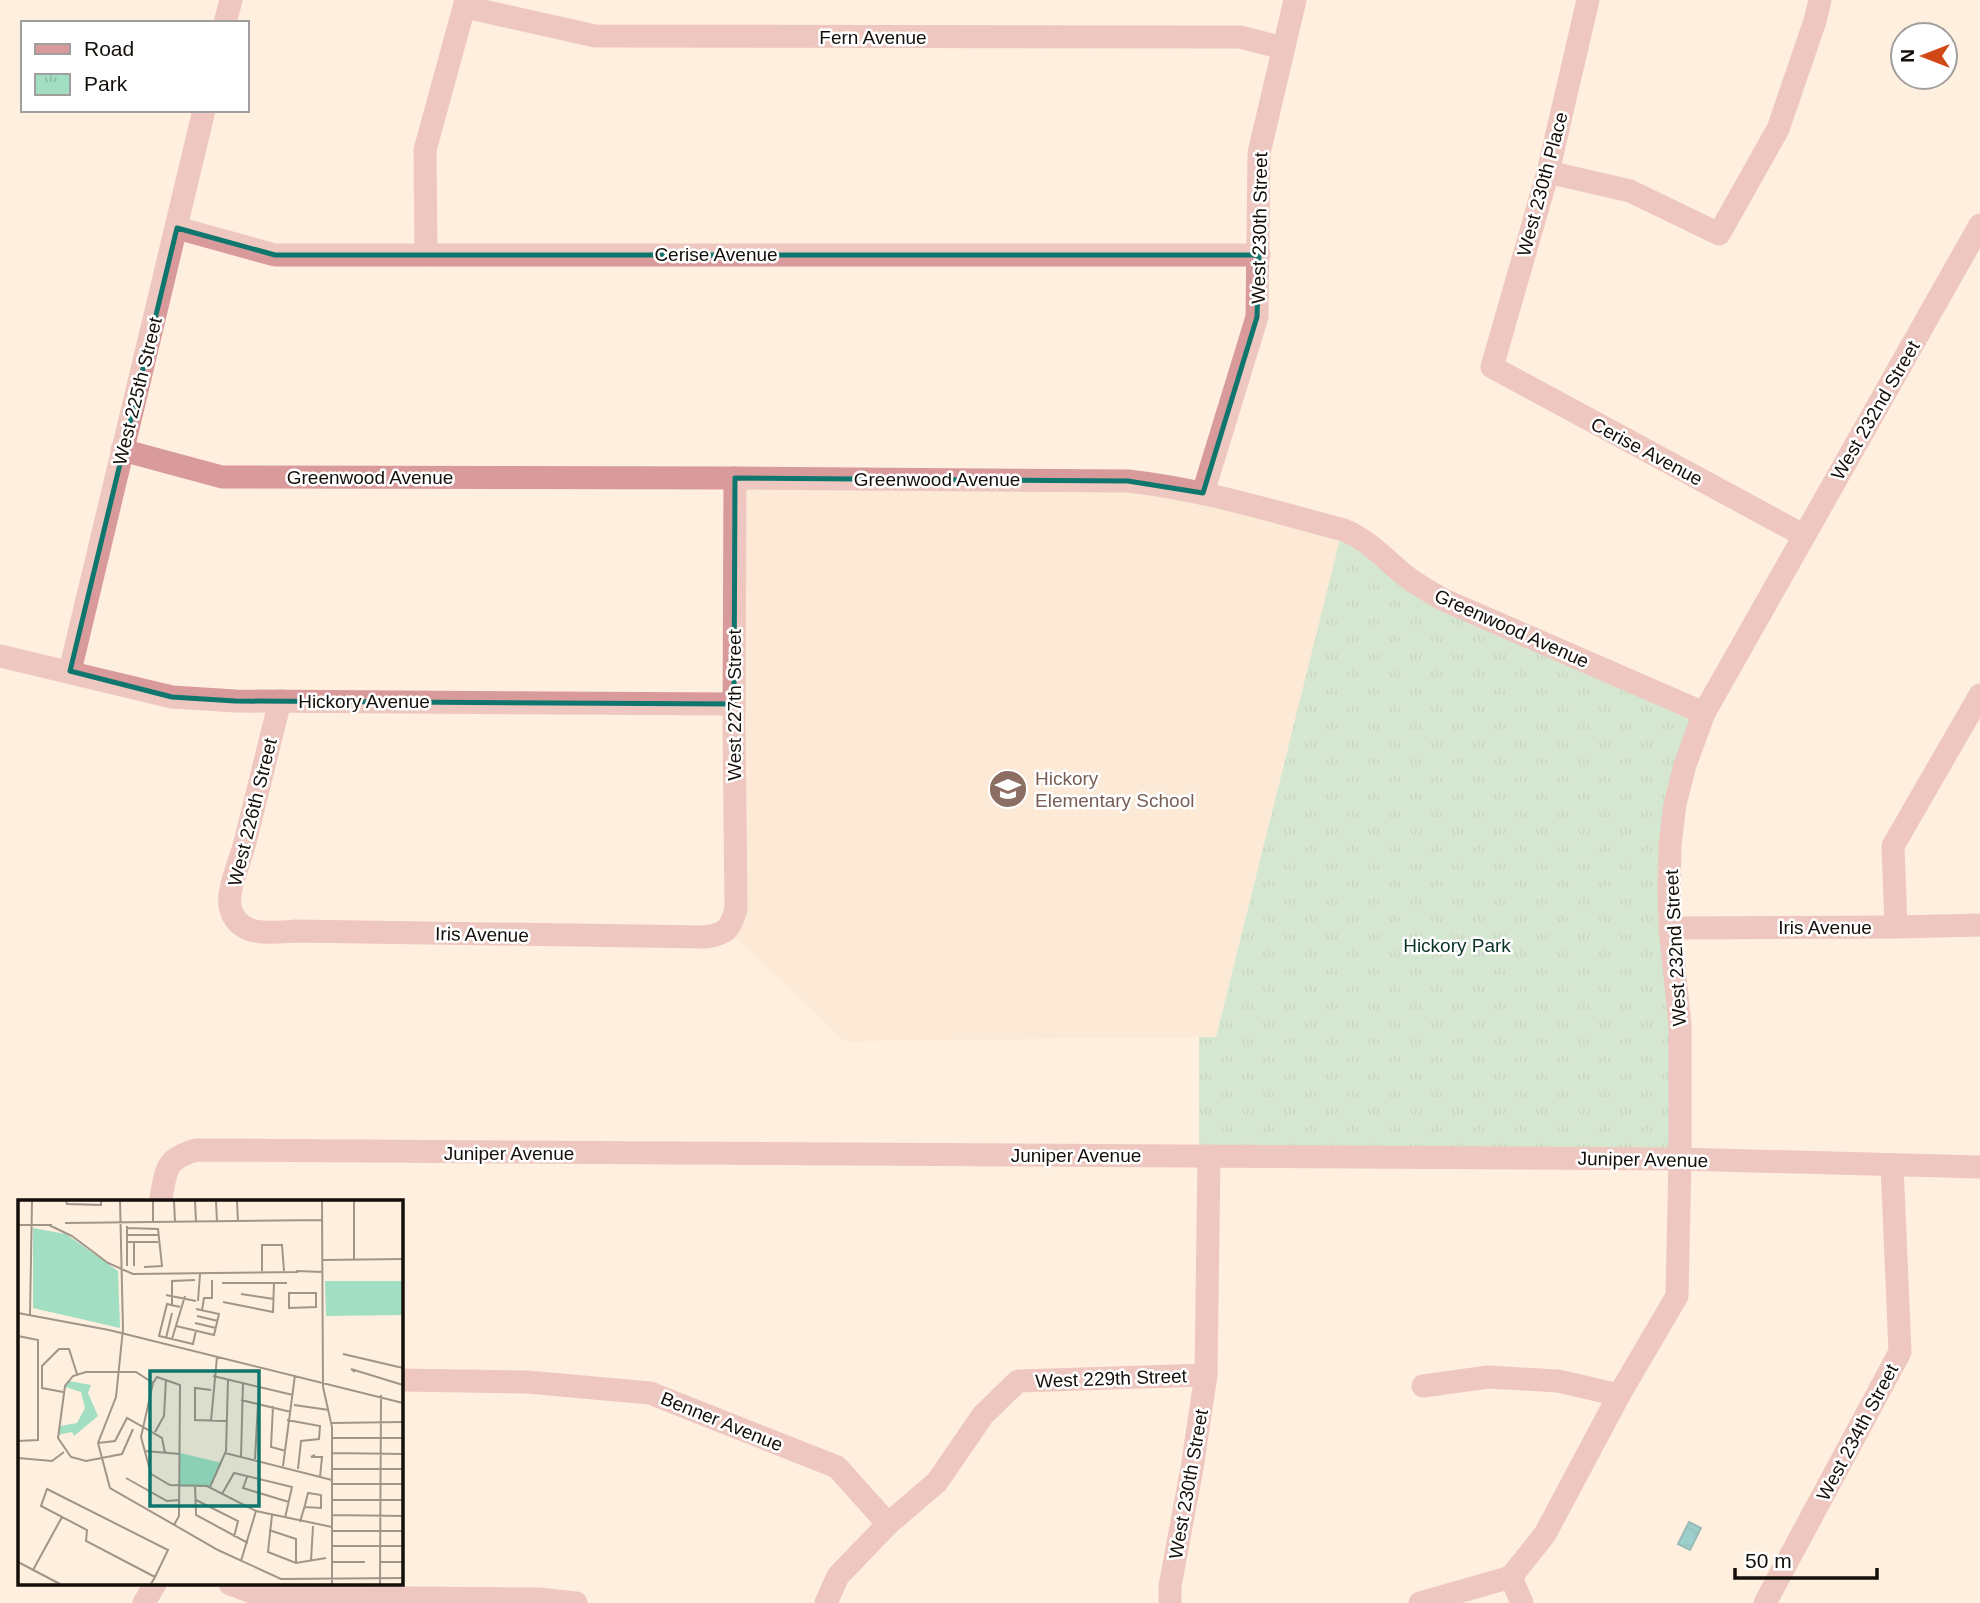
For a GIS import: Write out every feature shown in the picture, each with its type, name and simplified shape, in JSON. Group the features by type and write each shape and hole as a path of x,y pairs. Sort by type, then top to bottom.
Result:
{"street":[{"path":"225,21 230,0"},
{"name":"West 230th Street","path":"1203,493 1257,317 1259,153 1295,0"},
{"name":"West 230th Place","path":"1492,367 1548,172 1588,0"},
{"path":"1548,172 1630,191 1719,234 1778,129 1820,0"},
{"path":"426,254 425,150 466,3"},
{"name":"Fern Avenue","path":"466,3 595,36 1240,37 1283,48"},
{"name":"West 225th Street","path":"70,671 204,112"},
{"name":"West 232nd Street","path":"1511,1577 1545,1534 1619,1395 1677,1296 1680,1025 1670,928 1669,866 1675,804 1685,765 1704,713 1980,225"},
{"name":"Cerise Avenue","path":"177,228 275,255 1259,255"},
{"name":"Cerise Avenue","path":"1492,367 1803,536"},
{"name":"Greenwood Avenue","path":"122,450 222,477 1128,481 1165,485 1353,534 1362,538 1421,587 1444,600 1704,713"},
{"name":"West 227th Street","path":"728,930 736,909 735,478"},
{"name":"Hickory Avenue","path":"0,656 172,697 235,701 734,704"},
{"path":"1896,927 1894,846 1980,695"},
{"name":"West 226th Street","path":"238,922 229,903 231,888 280,701"},
{"name":"Iris Avenue","path":"238,922 247,929 260,933 705,937 720,935 728,930"},
{"name":"Iris Avenue","path":"1670,928 1980,925"},
{"name":"Juniper Avenue","path":"160,1200 166,1173 173,1159 197,1150 1680,1159 1980,1167"},
{"name":"West 230th Street","path":"1170,1603 1170,1586 1206,1376 1209,1156"},
{"name":"West 234th Street","path":"1765,1603 1900,1352 1892,1165"},
{"name":"West 229th Street","path":"826,1603 838,1576 888,1524 937,1482 983,1415 1018,1381 1206,1376"},
{"path":"1423,1386 1488,1377 1558,1381 1619,1395"},
{"name":"Benner Avenue","path":"402,1380 527,1382 650,1393 837,1467 888,1524"},
{"path":"1420,1603 1511,1577 1522,1603"},
{"path":"144,1603 154,1586"},
{"path":"236,1586 282,1597 576,1603"}],"highlighted area":[{"path":"177,228 275,255 1259,255 1257,317 1203,493 1128,481 735,478 734,704 235,701 172,697 70,671"}],"shaded area":[{"name":"Hickory Elementary School","path":"739,481 1129,485 1342,531 1216,1037 844,1041 729,931"}],"green space":[{"name":"Hickory Park","path":"1342,531 1402,575 1700,714 1672,805 1677,1158 1199,1154 1199,1037 1216,1037"}],"water":[{"path":"1689,1522 1701,1528 1690,1550 1678,1544"}],"place":[{"name":"Hickory Elementary School","path":"1008,789"}]}
